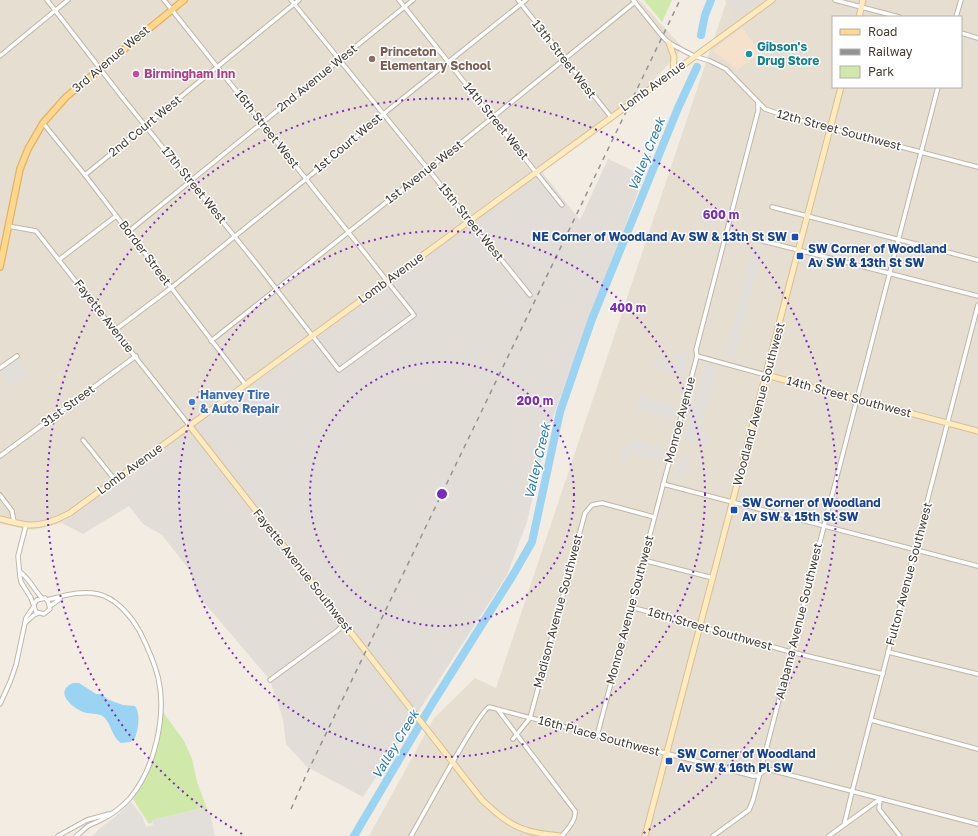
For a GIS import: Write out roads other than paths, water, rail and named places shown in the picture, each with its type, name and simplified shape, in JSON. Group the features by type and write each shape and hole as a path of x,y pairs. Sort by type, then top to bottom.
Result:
{"main road":[{"name":"3rd Avenue West","path":"0,267 20,169 28,149 43,123 66,97 184,0"}],"street":[{"name":"17th Street West","path":"47,0 235,236 339,370"},
{"path":"0,56 68,0"},
{"name":"16th Street West","path":"164,0 218,66 414,315 339,370"},
{"name":"2nd Court West","path":"85,175 218,66 293,2 298,0"},
{"name":"14th Street West","path":"399,0 562,205"},
{"name":"2nd Avenue West","path":"128,232 413,0"},
{"name":"13th Street West","path":"518,0 564,60 611,117"},
{"name":"1st Court West","path":"171,288 526,0"},
{"name":"Lomb Avenue","path":"0,520 26,525 36,525 58,520 70,513 772,0"},
{"path":"835,0 895,16"},
{"path":"859,16 863,0"},
{"path":"956,16 961,0"},
{"path":"634,1 669,43 674,57 673,71"},
{"name":"1st Avenue West","path":"211,341 277,290 564,60 634,1"},
{"name":"15th Street West","path":"293,2 530,295"},
{"path":"962,33 978,38"},
{"name":"12th Street Southwest","path":"669,43 694,56 710,61 726,69 758,103 773,113 978,167"},
{"name":"Woodland Avenue Southwest","path":"645,836 668,754 799,249 806,216 841,88"},
{"name":"Alabama Avenue Southwest","path":"713,836 749,810 753,800 938,88"},
{"path":"697,356 697,348 758,111 758,103"},
{"name":"Border Street","path":"43,123 85,175 245,384"},
{"path":"772,207 978,260"},
{"path":"60,259 116,216"},
{"name":"Fayette Avenue","path":"8,226 36,231 60,259 189,425"},
{"path":"763,241 978,296"},
{"path":"115,330 171,288"},
{"name":"Fulton Avenue Southwest","path":"844,825 978,305"},
{"path":"0,368 17,356"},
{"name":"31st Street","path":"0,456 136,356"},
{"name":"14th Street Southwest","path":"697,356 978,431"},
{"name":"Monroe Avenue","path":"663,484 697,356"},
{"name":"Fayette Avenue Southwest","path":"189,425 482,800 498,815 524,830 560,836"},
{"path":"83,440 115,480"},
{"path":"663,484 978,566"},
{"name":"Monroe Avenue Southwest","path":"597,736 663,484"},
{"path":"0,495 12,511 14,522"},
{"name":"Madison Avenue Southwest","path":"530,718 585,513 590,507 597,503 602,503 654,517"},
{"path":"26,525 18,556 20,577 21,582 38,613"},
{"path":"643,560 713,578"},
{"path":"20,572 26,576 42,598 47,600 84,592 99,594 126,612 137,626 149,650 158,677 161,698 157,741 151,762 143,779 130,797 114,813 88,826 76,836"},
{"path":"25,624 34,615 49,611 50,606 66,596"},
{"path":"0,704 16,665 26,618 37,600 42,598"},
{"path":"47,600 50,606"},
{"name":"16th Street Southwest","path":"630,607 791,652 883,674"},
{"path":"270,680 337,632 344,624"},
{"path":"888,652 977,674 978,669"},
{"path":"411,836 483,711 489,707 498,710 575,811 576,815 573,822 560,836"},
{"name":"16th Place Southwest","path":"498,710 753,776 766,770 978,824"},
{"path":"513,739 530,718"},
{"path":"871,720 978,749"},
{"path":"830,836 880,799"},
{"path":"880,799 879,809 900,836"},
{"path":"58,836 87,820 114,813"}],"water":[{"path":"73,683 79,683 96,694 101,694 109,700 123,705 135,706 138,713 138,726 135,738 130,742 121,743 115,737 109,723 102,715 84,712 68,702 64,694 65,690"}],"waterway":[{"name":"Valley Creek","path":"701,35 705,15 711,0"},
{"name":"Valley Creek","path":"354,836 432,704 532,542 560,412 592,319 678,108 697,67"}],"railway":[{"path":"291,809 680,0"}],"place":[{"name":"Gibson's Drug Store","path":"749,54"},
{"name":"Princeton Elementary School","path":"372,59"},
{"name":"Birmingham Inn","path":"136,74"},
{"name":"NE Corner of Woodland Av SW & 13th St SW","path":"795,237"},
{"name":"SW Corner of Woodland Av SW & 13th St SW","path":"800,256"},
{"name":"Hanvey Tire & Auto Repair","path":"192,402"},
{"name":"SW Corner of Woodland Av SW & 15th St SW","path":"734,510"},
{"name":"SW Corner of Woodland Av SW & 16th Pl SW","path":"669,761"}]}
